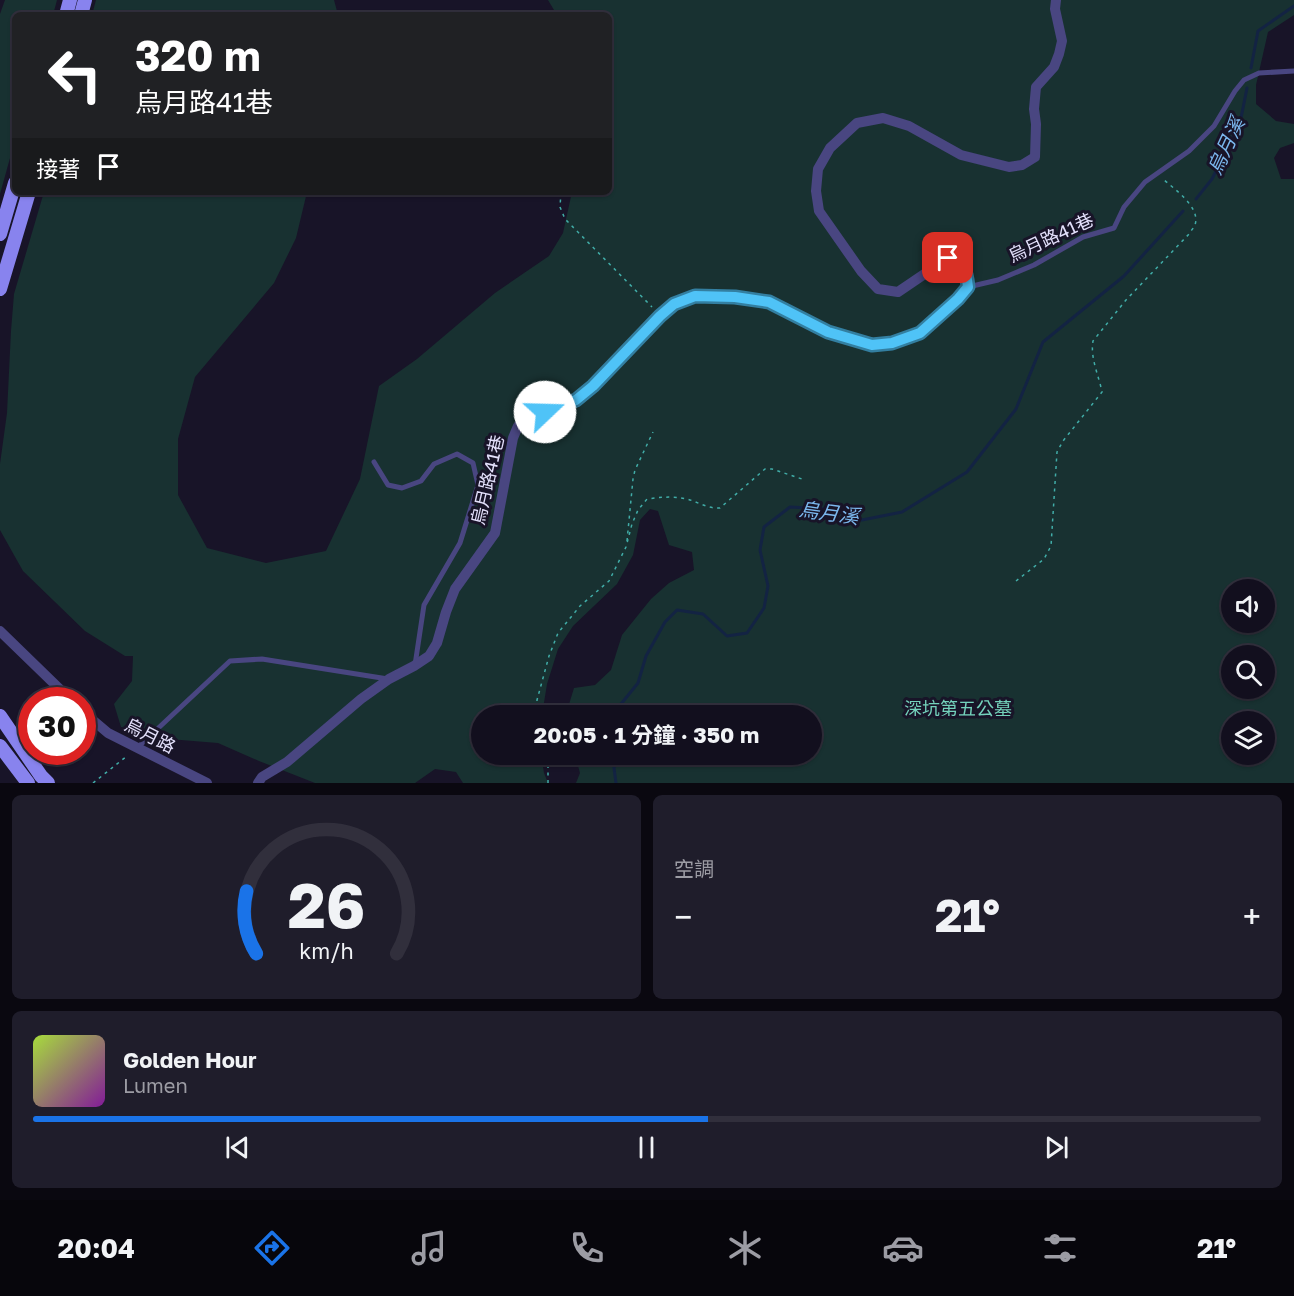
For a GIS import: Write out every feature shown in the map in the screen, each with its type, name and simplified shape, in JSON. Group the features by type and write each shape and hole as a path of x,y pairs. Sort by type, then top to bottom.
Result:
{"main road":[{"path":"0,234 12,193"},
{"path":"0,289 28,195"},
{"path":"0,716 48,783"},
{"path":"0,746 28,783"}],"street":[{"path":"968,287 966,271 959,262 948,258 898,292 878,289 861,271 819,211 816,191 818,169 830,148 857,123 883,118 909,126 961,155 1009,167 1022,165 1035,157 1036,87 1053,67 1062,41 1055,9 1056,0"},
{"name":"烏月路41巷","path":"258,783 262,777 287,762 361,699 389,679 429,656 436,643 455,589 495,533 513,438 518,426 529,418 576,400 593,386 674,304 695,296 735,297 769,302 828,332 872,345 892,343 920,333 968,287"},
{"path":"0,631 58,687"},
{"name":"烏月路","path":"96,723 108,733 207,783"}],"lane":[{"name":"烏月路41巷","path":"968,287 998,280 1034,266 1083,237 1114,228 1124,207 1144,182 1189,151 1214,126 1244,80 1259,73 1294,71"},
{"path":"374,462 388,485 402,488 421,481 434,464 457,454 473,463 478,485 460,543 424,605 414,666"},
{"path":"137,748 230,661 262,659 389,679"}],"path":[{"path":"1016,581 1044,560 1051,546 1057,452 1063,441 1102,393 1091,349 1093,341 1126,300 1196,224 1187,200 1157,174"},
{"path":"561,195 560,207 566,219 660,316"},
{"path":"626,547 635,470 653,432"},
{"path":"537,705 549,656 558,633 580,606 609,581 626,547 638,510 647,499 668,496 713,509 720,508 765,469 772,469 802,480"},
{"path":"93,783 137,748"},
{"path":"548,765 548,783"}],"green space":[{"path":"5,0 57,0 54,12 12,12 12,151 0,194 0,14"},
{"path":"96,0 334,0 337,12 93,12"},
{"name":"深坑第五公墓","path":"548,0 1294,0 1294,15 1268,32 1256,85 1256,104 1276,121 1294,124 1294,143 1280,148 1274,158 1281,179 1294,179 1294,783 576,783 580,773 578,765 822,765 822,705 569,705 574,688 595,685 611,670 622,635 651,599 669,583 694,570 692,552 669,545 658,511 650,509 640,520 633,555 617,584 573,626 558,649 547,684 544,705 471,705 471,765 543,765 548,783 463,783 456,772 435,769 415,783 315,783 218,743 169,739 121,727 114,704 132,681 133,656 125,656 85,631 23,571 0,530 0,464 7,413 14,294 43,195 306,195 296,238 274,283 195,377 178,439 178,495 207,548 266,563 326,551 360,479 379,386 417,359 495,293 549,256 563,233 571,195 612,195 612,12 555,12"}],"waterway":[{"name":"烏月溪","path":"1251,68 1258,31 1294,6"},
{"name":"烏月溪","path":"1196,199 1212,179 1240,123 1247,88"},
{"name":"烏月溪","path":"621,705 638,683 646,656 665,622 677,610 703,614 727,636 747,633 764,608 768,586 760,550 764,527 790,507 829,509 862,520 902,512 967,472 1016,409 1043,342 1124,276 1183,211"},
{"name":"烏月溪","path":"615,765 616,783"}],"route":[{"path":"545,412 576,400 593,386 660,316 674,304 695,296 735,297 769,302 828,332 872,345 892,343 920,333 968,287 966,271 959,262 948,258"}]}
